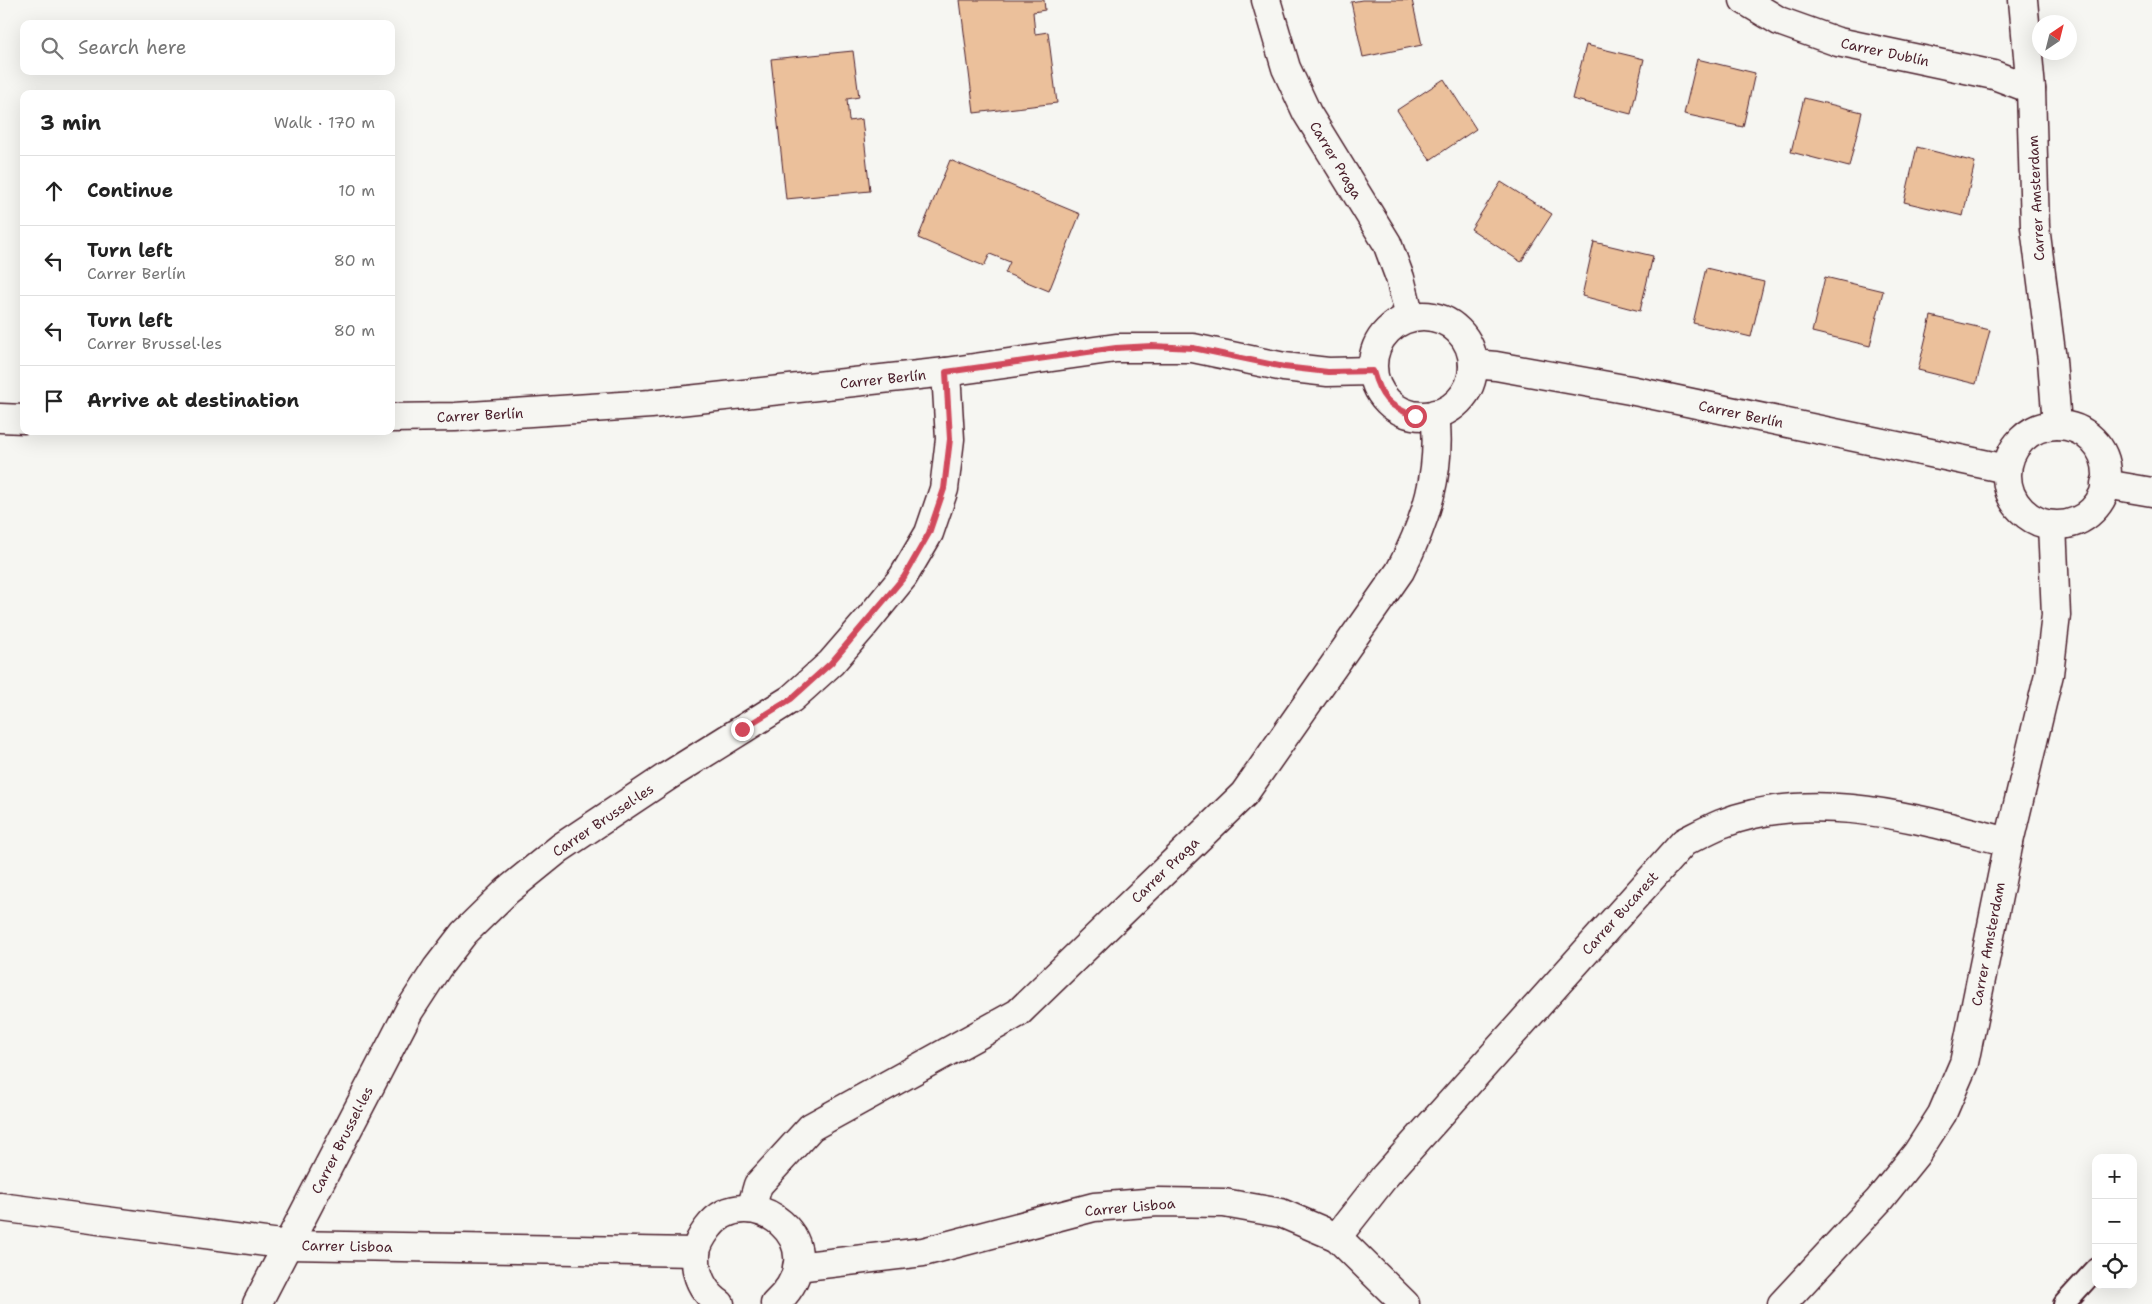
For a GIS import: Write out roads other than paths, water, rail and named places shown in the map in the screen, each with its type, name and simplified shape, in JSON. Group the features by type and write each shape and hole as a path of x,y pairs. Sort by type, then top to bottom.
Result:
{"street":[{"name":"Carrer Praga","path":"1266,0 1286,68 1307,113 1387,243 1400,278 1410,317"},
{"name":"Carrer Dublín","path":"1744,0 1779,21 1838,42 1994,75 2031,89"},
{"name":"Carrer Amsterdam","path":"2022,0 2031,89 2035,227 2052,360 2058,425"},
{"path":"1422,315 1440,318 1454,326 1466,339 1473,355 1473,364 1474,372 1469,388 1459,401 1446,411 1415,416 1399,410 1386,400 1377,387 1373,371 1374,355 1379,340 1391,327 1410,317 1422,315"},
{"name":"Carrer Berlín","path":"395,418 455,417 651,404 946,372 1116,348 1152,346 1193,348 1284,367 1328,372 1373,371"},
{"name":"Carrer Berlín","path":"1473,364 1496,366 1630,390 2007,469"},
{"name":"Carrer Brussel·les","path":"257,1304 409,1011 436,968 464,933 507,891 560,848 668,776 791,699 831,663 904,577 929,533 944,489 950,439 946,372"},
{"name":"Carrer Praga","path":"751,1209 758,1185 811,1127 1018,1012 1244,794 1400,571 1417,540 1433,483 1437,433 1435,414"},
{"path":"0,418 20,419"},
{"path":"2058,425 2070,427 2085,434 2096,445 2104,459 2107,475 2096,506 2084,517 2069,524 2052,525 2036,521 2022,511 2012,497 2007,482 2007,469 2014,449 2024,437 2038,428 2058,425"},
{"path":"2105,484 2152,492"},
{"name":"Carrer Amsterdam","path":"1782,1304 1879,1200 1916,1153 1942,1114 1964,1064 2009,842 2049,674 2056,615 2052,525"},
{"name":"Carrer Bucarest","path":"1337,1237 1385,1176 1684,842 1722,824 1767,811 1802,808 1854,808 1904,816 2009,842"},
{"name":"Carrer Lisboa","path":"798,1267 923,1252 1094,1207 1158,1202 1224,1203 1282,1213 1337,1237 1405,1304"},
{"name":"Carrer Lisboa","path":"0,1207 288,1245 696,1252"},
{"path":"720,1304 711,1298 701,1285 696,1269 696,1252 701,1237 711,1224 722,1215 737,1210 751,1209 766,1212 778,1220 789,1231 796,1244 799,1260 796,1278 788,1292 775,1304"}],"lane":[{"path":"2064,1304 2092,1273"}]}
